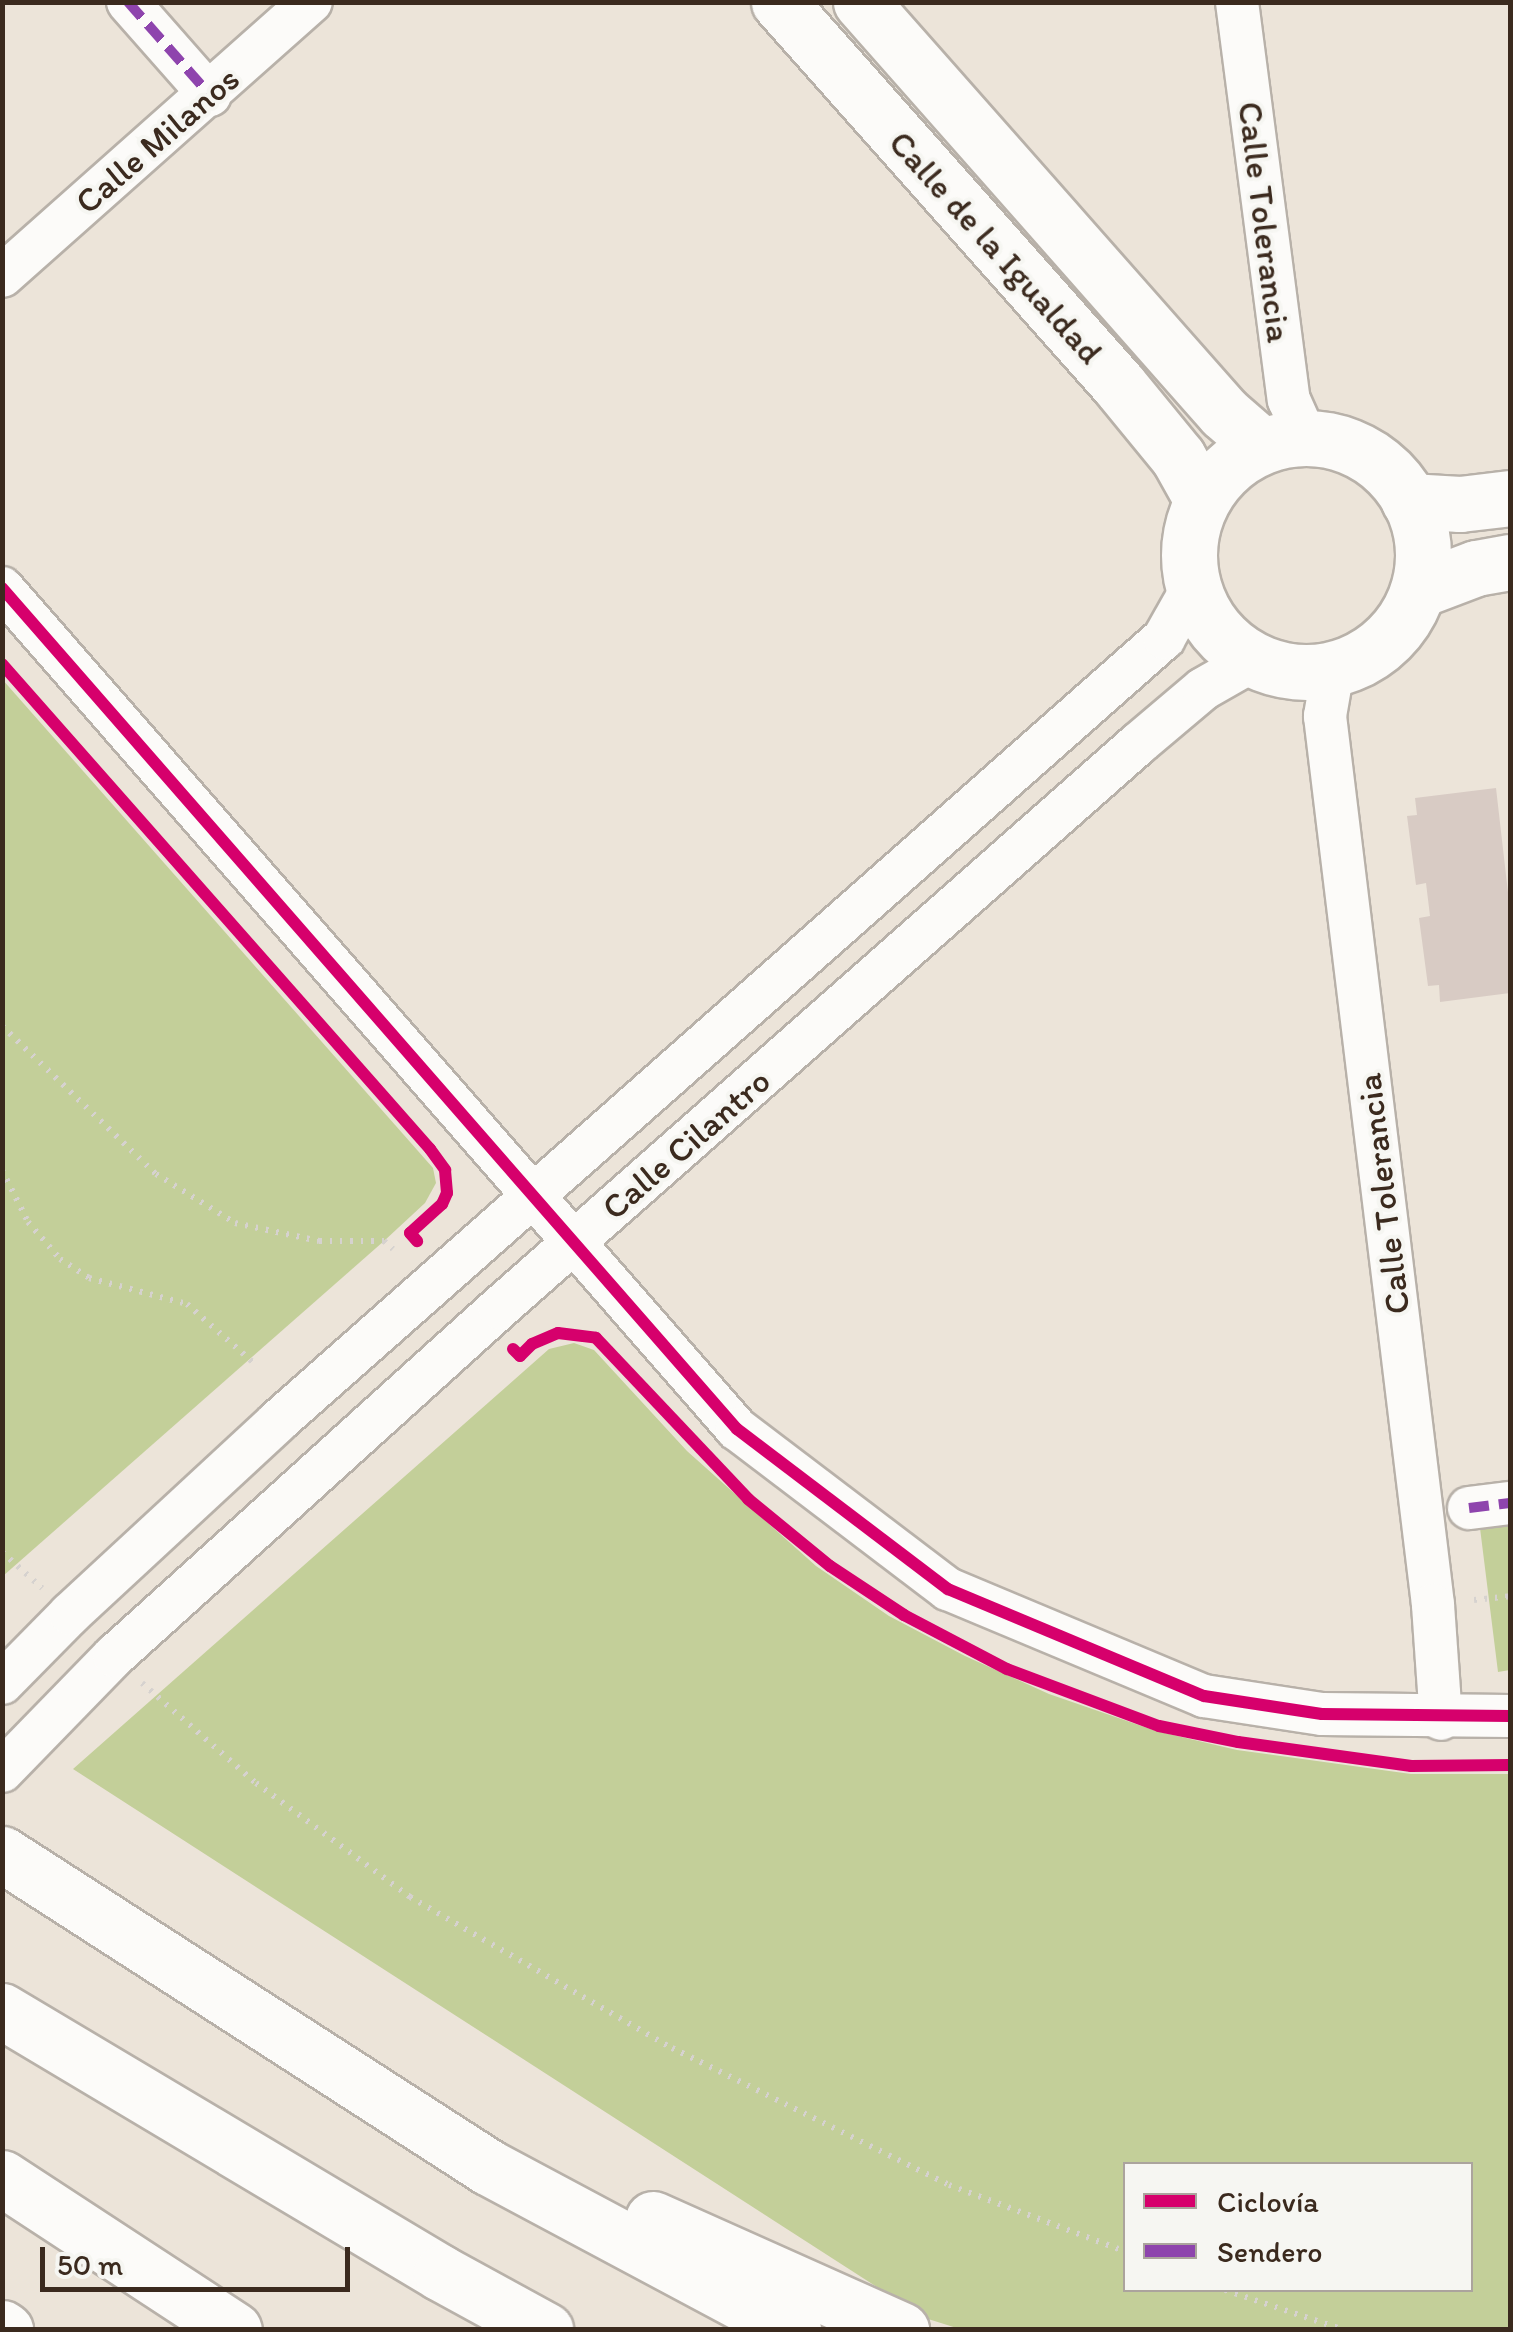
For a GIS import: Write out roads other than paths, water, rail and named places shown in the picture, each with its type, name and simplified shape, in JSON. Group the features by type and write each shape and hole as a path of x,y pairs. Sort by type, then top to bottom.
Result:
{"main road":[{"name":"Calle de la Igualdad","path":"779,2 1119,385 1178,457 1202,500"},
{"name":"Calle de la Igualdad","path":"860,2 1200,386 1284,442"},
{"path":"1284,442 1338,443 1367,456 1391,475 1409,501 1422,545 1418,590 1394,633 1377,649 1333,670 1306,673 1254,660 1227,642 1206,617 1192,587 1188,557 1202,500 1218,478 1284,442"},
{"path":"1409,501 1460,504 1510,498"},
{"path":"1418,590 1476,568 1510,562"},
{"path":"2,1854 488,2166 793,2330"},
{"path":"2,2011 441,2273 545,2330"},
{"path":"488,2166 613,2201 901,2330"},
{"path":"2,2178 234,2330"}],"street":[{"path":"128,2 210,95"},
{"name":"Calle Milanos","path":"2,276 312,2"},
{"name":"Calle Tolerancia","path":"1237,2 1289,400 1284,442"},
{"name":"Calle Cilantro","path":"2,1683 277,1422 1164,638 1192,587"},
{"path":"2,588 737,1429 948,1589 1204,1696 1322,1714 1442,1719 1510,1716"},
{"name":"Calle Cilantro","path":"2,1771 114,1656 574,1242 1202,689 1254,660"},
{"name":"Calle Tolerancia","path":"1333,670 1324,716 1430,1586 1442,1719"}]}
